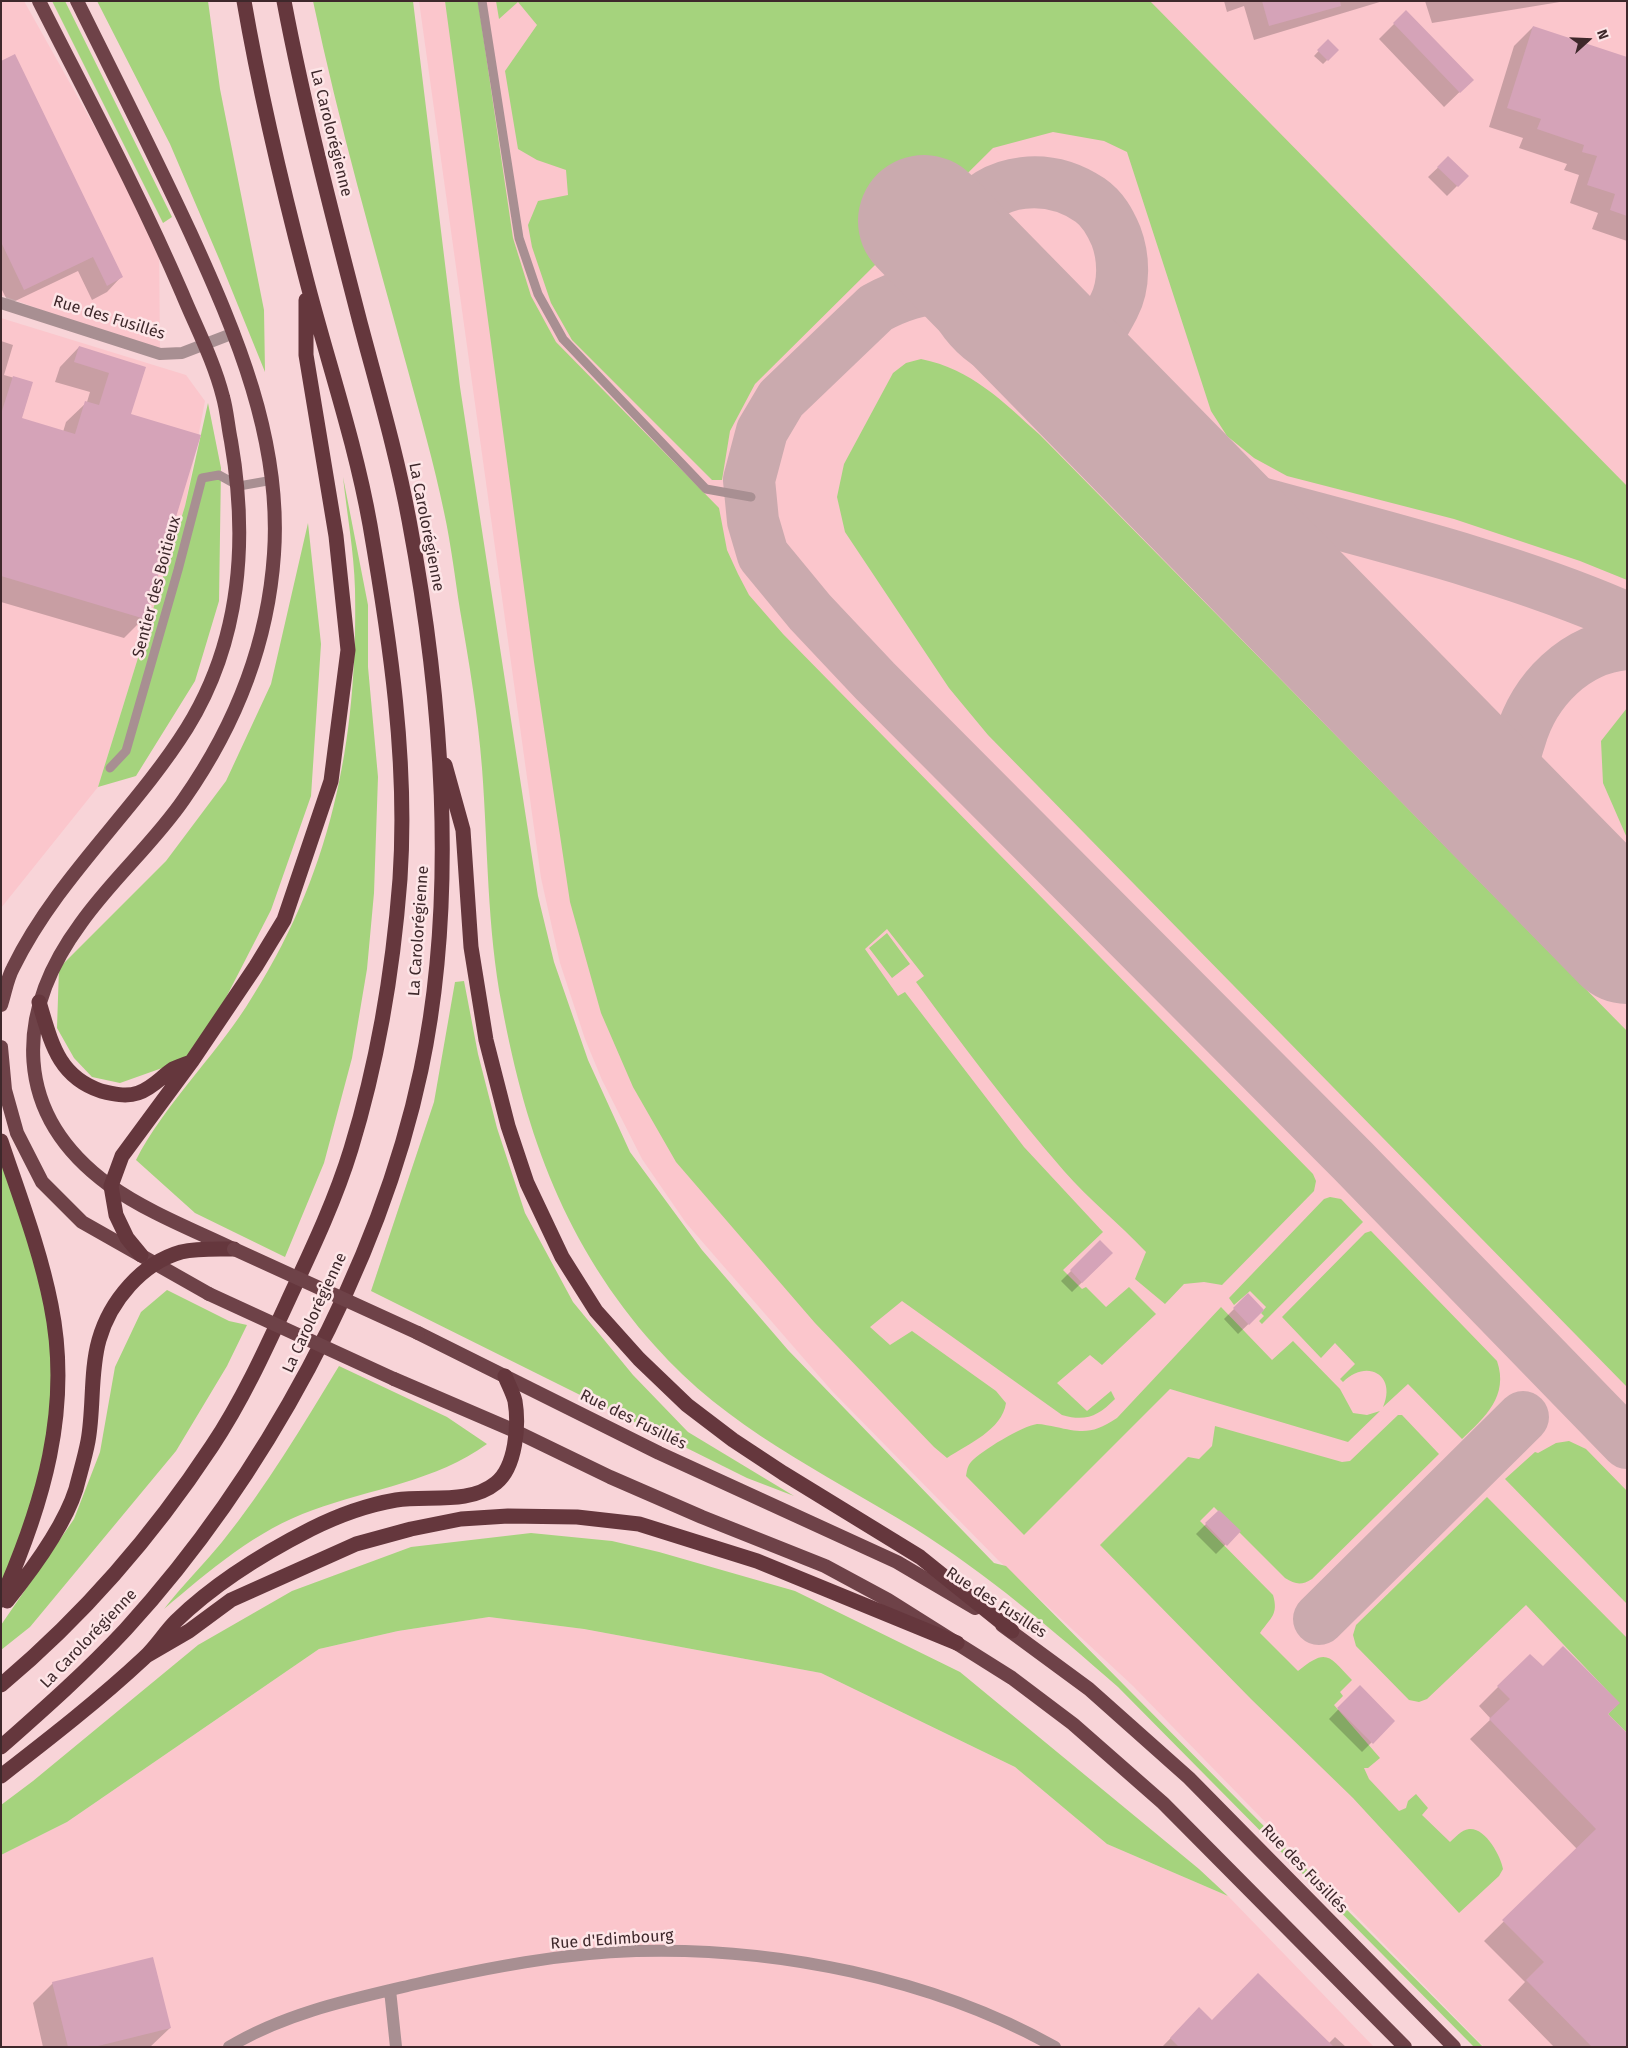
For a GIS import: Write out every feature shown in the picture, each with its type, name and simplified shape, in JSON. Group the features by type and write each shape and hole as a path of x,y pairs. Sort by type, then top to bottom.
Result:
{"highway":[{"path":"1,1005 12,970 32,933 187,727 213,678 228,629 238,578 239,486 223,397 204,346 167,259 123,166 39,1"},
{"name":"Rue des Fusillés","path":"77,1 153,154 234,333 254,390 272,480 274,554 267,613 254,662 238,706 211,759 182,803 81,922 54,965 39,1002 33,1036 34,1076 45,1112 61,1140 85,1166 140,1205 418,1333 659,1453 897,1562 1012,1631 1088,1689 1189,1778 1454,2047"},
{"name":"La Carolorégienne","path":"1,1685 94,1596 154,1526 213,1445 258,1366 317,1238 350,1152 375,1062 391,971 400,875 400,744 382,599 369,521 354,454 306,279 261,97 244,1"},
{"name":"La Carolorégienne","path":"1,1747 52,1702 126,1629 191,1551 249,1469 302,1383 360,1258 396,1164 421,1070 432,1003 436,974 442,872 438,740 421,588 409,516 300,86 284,1"},
{"path":"141,1255 127,1238 116,1215 111,1186 122,1156 192,1061 256,966 284,920 331,781 348,650 336,536 306,355 306,279"},
{"path":"438,740 463,830 471,947 486,1040 508,1126 527,1183 562,1257 596,1311 639,1359 695,1411 783,1474 920,1557 1012,1631"},
{"path":"39,1002 55,1053 67,1071 86,1086 115,1095 137,1093 153,1086 172,1070 192,1061"},
{"path":"1,1047 5,1090 17,1133 42,1182 82,1222 209,1294 394,1379 515,1431 643,1491 825,1566 888,1600 958,1643 1020,1684 1073,1724 1118,1762 1215,1853 1405,2047"},
{"path":"1,1141 33,1238 51,1305 57,1369 56,1422 46,1480 21,1555 1,1600"},
{"path":"1,1608 29,1573 59,1524 75,1491 88,1441 94,1370 99,1339 114,1307 133,1280 155,1263 172,1255 194,1250 234,1249"},
{"path":"1,1776 61,1730 146,1656 176,1621 206,1596 262,1556 312,1529 351,1512 397,1500 456,1497 486,1490 497,1483 505,1472 511,1458 515,1431 515,1401 505,1376"},
{"path":"146,1656 189,1631 231,1600 356,1544 411,1529 461,1519 508,1516 577,1517 639,1524 757,1560 958,1643"}],"street":[{"name":"Rue des Fusillés","path":"1,303 160,354 182,353 234,333"},
{"name":"Rue d'Edimbourg","path":"229,2047 246,2036 312,2010 390,1990 456,1975 582,1955 635,1951 690,1951 783,1960 891,1981 995,2018 1055,2047"},
{"path":"390,1990 396,2047"}],"lane":[{"path":"482,1 519,238 538,294 562,339 706,489 751,497"},
{"name":"Sentier des Boitieux","path":"110,768 126,751 178,570 202,478 219,475 239,486"},
{"path":"239,486 272,480"}],"shaded area":[{"path":"1,1 24,1 159,242 160,354 1,295"},
{"path":"419,1 1627,1 1627,2047 1484,2047 1133,1686 998,1560 832,1391 686,1223 642,1159 602,1080 585,1039 560,963 541,878"},
{"path":"1,318 186,375 205,401 185,506 98,787 1,908"},
{"path":"489,1617 584,1629 821,1673 1015,1767 1107,1844 1228,1896 1374,2047 1,2047 1,1855 67,1822 319,1649 398,1631"}],"green space":[{"path":"52,1 65,1 172,217 163,223"},
{"path":"97,1 208,1 220,89 264,310 265,372 170,144"},
{"path":"313,1 413,1 460,387 538,896 554,962 588,1060 630,1152 702,1250 788,1350 994,1563 1006,1566 1483,2047 1474,2047 1118,1687 1019,1603 968,1564 914,1528 811,1468 744,1425 683,1375 655,1346 624,1308 597,1269 574,1229 554,1187 537,1144 512,1054 493,947 478,728 446,524 427,439 345,139"},
{"path":"445,1 478,1 513,238 531,296 556,342 719,508 727,550 738,574 749,595 783,634 1313,1174 1316,1181 1314,1191 1222,1285 1204,1282 1184,1284 1165,1304 1135,1279 1146,1252 1073,1181 1007,1102 916,982 924,976 887,929 865,949 898,996 905,992 1024,1147 1103,1232 1063,1270 1082,1289 1086,1287 1106,1307 1129,1287 1156,1314 1102,1365 1090,1355 1057,1383 1087,1411 1111,1391 1115,1399 1103,1410 1091,1416 1078,1418 1062,1415 902,1301 870,1327 890,1345 912,1331 996,1391 1006,1403 1003,1413 991,1429 947,1458 934,1447 815,1323 676,1162 633,1087 601,1013 570,902 534,662"},
{"path":"496,1 1150,1 1627,486 1627,580 1580,561 1454,519 1287,476 1254,458 1227,436 1211,411 1127,152 1104,141 1053,132 993,148 755,384 730,431 722,480 712,480 572,340 551,303 532,247 528,225 538,201 568,195 566,170 537,160 518,149 505,71 537,25 518,2 499,19"},
{"path":"921,359 956,370 986,388 1040,435 1627,1031 1627,1387 988,735 949,688 845,532 837,497 844,464 893,373 906,363"},
{"path":"208,403 221,468 219,601 195,681 136,776 98,787 185,506"},
{"path":"343,477 368,605 368,667 378,777 374,893 367,969 352,1058 324,1163 285,1257 195,1213 136,1160 160,1121 246,1007 275,958 299,908 319,858 334,807 344,755 351,701 355,646 355,589"},
{"path":"308,523 321,644 311,796 271,910 196,1056 120,1083 92,1077 74,1058 57,1028 59,968 166,861 226,781 271,684"},
{"path":"1627,708 1627,838 1603,783 1601,741"},
{"path":"887,933 910,964 892,978 869,948"},
{"path":"464,981 478,1054 497,1128 525,1213 573,1302 633,1375 688,1432 794,1496 747,1478 371,1291 434,1102 455,982"},
{"path":"1,1133 48,1295 62,1427 1,1599"},
{"path":"1330,1197 1341,1199 1363,1222 1262,1324 1259,1321 1264,1316 1261,1313 1266,1307 1250,1291 1234,1305 1229,1298 1324,1199"},
{"path":"1371,1231 1497,1361 1500,1385 1493,1405 1462,1439 1408,1384 1383,1407 1386,1386 1383,1379 1377,1374 1370,1371 1361,1371 1343,1382 1340,1379 1355,1364 1335,1343 1321,1358 1282,1317 1365,1233"},
{"path":"167,1290 229,1321 247,1325 227,1366 176,1451 30,1627 1,1650 1,1625 74,1519 100,1452 115,1367 141,1312"},
{"path":"1221,1307 1272,1360 1293,1341 1340,1389 1353,1413 1367,1415 1380,1411 1348,1442 1170,1389 1024,1535 966,1476 967,1469 976,1457 1022,1429 1039,1424 1088,1431 1101,1427 1117,1418"},
{"path":"339,1366 447,1417 487,1444 468,1457 425,1476 292,1518 234,1553 164,1609 222,1542 254,1500"},
{"path":"1398,1415 1402,1415 1439,1454 1312,1579 1305,1583 1292,1582 1285,1578 1214,1507 1200,1521 1273,1595 1275,1602 1274,1612 1260,1633 1298,1671 1315,1659 1322,1657 1332,1660 1352,1680 1340,1692 1343,1696 1334,1705 1380,1758 1368,1768 1364,1768 1369,1779 1399,1811 1406,1808 1408,1801 1416,1794 1428,1808 1422,1815 1450,1842 1461,1832 1469,1829 1475,1830 1486,1837 1496,1850 1503,1869 1499,1876 1459,1913 1353,1798 1251,1699 1100,1545 1188,1457 1199,1459 1212,1446 1215,1426 1342,1462 1350,1461"},
{"path":"1569,1441 1586,1449 1627,1491 1627,1604 1505,1479 1535,1452 1538,1453 1556,1443"},
{"path":"1487,1497 1627,1638 1627,1733 1608,1714 1619,1703 1526,1605 1427,1699 1419,1702 1409,1700 1356,1646 1353,1635 1356,1625"},
{"path":"531,1533 612,1541 659,1552 795,1591 960,1672 1199,1869 1228,1896 1107,1844 1015,1767 821,1673 584,1629 489,1617 398,1631 319,1649 67,1822 1,1855 1,1805 33,1781 198,1645 292,1591 411,1547"}],"building":[{"path":"1262,1 1340,1 1341,6 1269,26"},
{"path":"1406,10 1474,80 1460,93 1393,23"},
{"path":"1533,26 1627,57 1627,216 1610,210 1615,194 1587,185 1597,156 1582,152 1584,145 1537,129 1541,119 1507,108"},
{"path":"1328,39 1339,50 1328,61 1317,50"},
{"path":"15,54 123,277 107,286 93,257 24,290 1,242 1,61"},
{"path":"1448,156 1469,176 1458,187 1437,167"},
{"path":"79,346 146,367 131,414 201,435 145,619 1,576 1,414 13,376 33,382 22,418 75,434 85,401 99,405 109,373 74,362"},
{"path":"1100,1240 1113,1253 1082,1283 1070,1270"},
{"path":"1248,1293 1264,1310 1249,1325 1233,1308"},
{"path":"1219,1510 1241,1531 1227,1546 1205,1523"},
{"path":"1563,1646 1620,1703 1608,1714 1627,1733 1627,2047 1592,2047 1526,1980 1544,1962 1502,1920 1596,1829 1489,1719 1510,1699 1497,1686 1530,1654 1543,1666"},
{"path":"1360,1685 1395,1721 1373,1744 1337,1708"},
{"path":"153,1957 171,2028 94,2047 68,2047 52,1982"},
{"path":"1258,1973 1334,2047 1179,2047 1170,2038 1199,2007 1212,2020"}],"taxiway":[{"path":"1074,374 1047,360 1018,356 991,346 980,338 961,317 950,292 947,278 947,257 955,228 979,201 1003,187 1032,182 1058,185 1090,200 1106,216 1119,244 1122,280 1118,298 1095,342 1092,352 1090,361 1094,382 1110,407 1136,436 1189,483 1465,560 1574,596 1627,618"},
{"path":"1025,324 993,302 963,290 934,289 919,291 904,295 876,308 781,399 762,431 749,480 753,521 763,555 810,612 875,681 1353,1161 1627,1443"},
{"path":"1581,890 1549,854 1529,824 1518,793 1515,755 1526,721 1535,704 1546,688 1559,675 1574,663 1590,654 1608,647 1627,644"},
{"path":"1319,1619 1523,1417"}],"runway":[{"path":"924,221 1627,938"}]}
